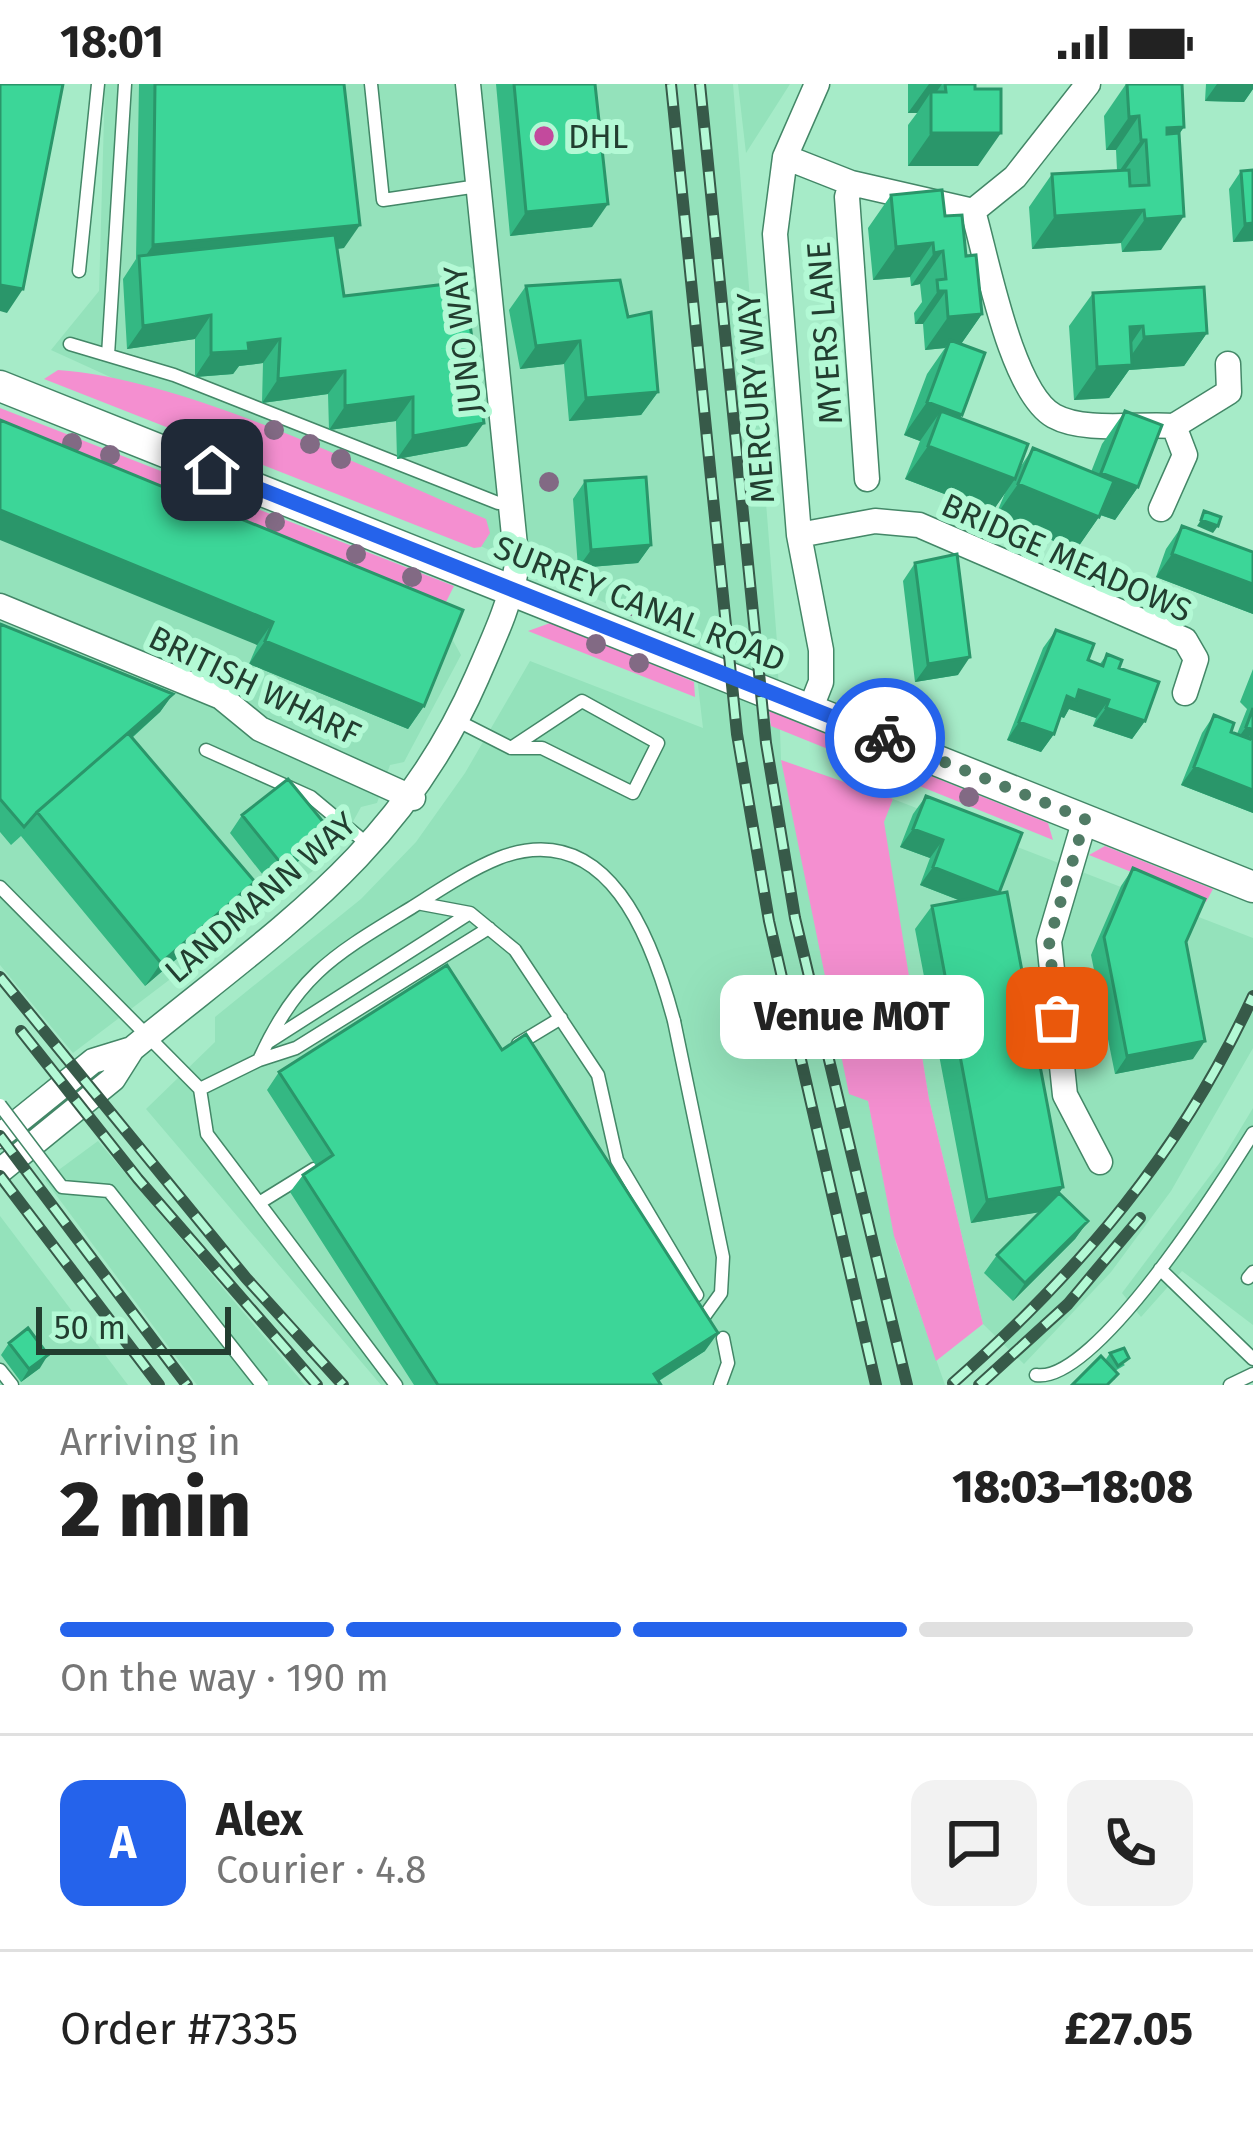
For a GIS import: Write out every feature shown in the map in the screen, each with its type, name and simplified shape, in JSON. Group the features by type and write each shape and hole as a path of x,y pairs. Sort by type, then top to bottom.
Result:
{"street":[{"name":"JUNO WAY","path":"468,84 517,565 513,590"},
{"name":"MERCURY WAY","path":"810,710 821,682 821,650 799,535 776,234 785,157 817,84"},
{"path":"973,211 1015,177 1088,84"},
{"path":"785,157 851,183 973,211"},
{"name":"MYERS LANE","path":"851,183 847,197 867,479"},
{"path":"973,211 1012,348 1036,402 1055,417 1078,423 1174,426 1228,392 1228,364"},
{"name":"SURREY CANAL ROAD","path":"0,386 1252,884"},
{"path":"1161,509 1185,455 1174,426"},
{"name":"BRIDGE MEADOWS","path":"799,535 875,521 919,525 1184,640 1196,659 1185,693"},
{"name":"LANDMANN WAY","path":"0,1171 113,1079 139,1043 338,882 372,848 412,798 458,721 513,590"},
{"name":"BRITISH WHARF","path":"0,606 221,697 260,729 412,798"},
{"path":"1085,819 1049,941 1065,1095 1100,1162"},
{"name":"LANDMANN WAY","path":"0,1136 93,1061 139,1043"}],"lane":[{"path":"79,271 98,84"},
{"path":"108,355 124,84"},
{"path":"370,84 383,200 479,186"},
{"path":"70,344 174,375 497,503 511,502"},
{"path":"458,721 511,748 542,748 633,793 658,743 582,701 511,748"},
{"path":"206,750 311,797 372,848"},
{"path":"259,1060 313,971 415,905 500,858 534,851 565,855 596,870 627,899 657,956 674,1021 723,1257 721,1293 714,1309 692,1330"},
{"path":"0,887 139,1043 200,1089 207,1134 396,1385"},
{"path":"415,905 470,913 515,950 598,1075 617,1160 697,1295"},
{"path":"266,1044 470,913"},
{"path":"200,1089 296,1048 489,928"},
{"path":"503,1053 562,1018"},
{"path":"0,1106 62,1186 109,1191 262,1385"},
{"path":"1036,1375 1055,1375 1074,1364 1160,1269 1252,1136"},
{"path":"259,1203 316,1167"},
{"path":"1160,1269 1253,1359"},
{"path":"720,1385 728,1363 723,1338"},
{"path":"0,1370 12,1385"},
{"path":"1230,1385 1253,1374"}],"shaded area":[{"path":"105,84 733,84 777,642 781,760 868,1100 896,1244 945,1385 381,1385 146,1109 215,1042 215,1017 361,899 416,842 465,773 530,661 703,728 693,643 51,350 99,291"},
{"path":"738,84 790,84 746,153"},
{"path":"58,370 162,390 274,429 486,519 490,533 481,547 474,548 44,379"},
{"path":"0,408 454,586 443,608 0,425"},
{"path":"0,442 440,617 461,655 404,762 390,765 377,803 361,807 335,854 73,1053 0,965"},
{"path":"553,622 694,682 695,697 528,631"},
{"path":"769,711 1048,823 1053,840 771,726"},
{"path":"781,760 893,799 884,822 929,1099 983,1324 936,1361 894,1236 868,1101 849,1094"},
{"path":"893,799 1253,938 1253,1048 1171,1191 1111,1272 1024,1364 983,1324 929,1099 883,821"},
{"path":"1105,846 1213,889 1206,902 1089,855"},
{"path":"1253,1108 1253,1325 1182,1271 1141,1317 1122,1293 1221,1161"},
{"path":"98,1141 305,1385 197,1385 45,1180"},
{"path":"0,1216 128,1385 0,1385"}],"building":[{"path":"0,84 63,84 23,289 0,285"},
{"path":"155,84 344,84 360,225 153,245"},
{"path":"514,84 595,84 608,204 526,212"},
{"path":"945,84 1001,89 1001,133 931,133 931,92 946,92"},
{"path":"1127,84 1182,84 1184,127 1167,128 1167,134 1179,133 1184,216 1145,219 1144,210 1055,216 1052,174 1129,170 1130,186 1149,185 1146,140 1141,140 1139,116 1129,117"},
{"path":"1253,170 1253,223 1245,224 1241,171"},
{"path":"942,190 945,216 962,215 966,256 976,255 982,314 948,317 946,291 938,291 937,280 946,279 943,251 934,253 933,243 896,247 891,195"},
{"path":"335,235 344,296 464,282 484,423 413,436 413,397 345,406 345,371 278,379 280,339 248,343 249,351 211,353 211,315 143,326 139,256"},
{"path":"620,280 628,317 651,312 658,392 586,398 580,341 536,346 526,286"},
{"path":"1204,287 1207,333 1144,337 1143,326 1130,327 1132,365 1097,367 1093,293"},
{"path":"950,340 985,353 962,415 927,402"},
{"path":"941,411 1028,444 1015,479 928,446"},
{"path":"1125,411 1162,425 1138,487 1101,473"},
{"path":"0,420 463,610 424,706 265,641 273,622 0,510"},
{"path":"1033,448 1114,481 1099,517 1018,484"},
{"path":"646,477 651,545 591,550 585,481"},
{"path":"1204,511 1221,517 1218,526 1201,520"},
{"path":"1182,526 1253,552 1253,584 1172,554"},
{"path":"957,554 970,657 928,664 915,563"},
{"path":"0,624 173,694 24,827 0,799"},
{"path":"1056,630 1094,644 1088,660 1103,666 1107,654 1122,660 1119,668 1159,682 1145,721 1106,708 1109,700 1079,690 1076,700 1067,696 1054,734 1019,722"},
{"path":"1214,715 1234,723 1231,732 1250,739 1253,731 1253,790 1194,767"},
{"path":"128,733 255,882 161,963 37,812"},
{"path":"288,779 329,829 283,866 242,815"},
{"path":"926,796 1022,833 999,893 933,867 943,840 913,829"},
{"path":"1133,868 1205,899 1186,942 1205,1041 1127,1056 1104,937"},
{"path":"1007,892 1063,1187 987,1200 932,906"},
{"path":"447,965 502,1050 526,1034 718,1333 654,1374 661,1385 438,1385 303,1175 333,1155 279,1072"},
{"path":"1059,1193 1088,1221 1025,1283 997,1255"},
{"path":"28,1328 48,1355 29,1369 9,1343"},
{"path":"1124,1348 1129,1358 1118,1366 1110,1353"},
{"path":"1101,1356 1118,1374 1107,1385 1072,1385"}],"railway":[{"path":"671,84 737,734 769,921 876,1385"},
{"path":"700,84 766,743 795,918 907,1385"},
{"path":"0,977 246,1278 343,1385"},
{"path":"953,1383 1043,1297 1124,1206 1194,1106 1253,996"},
{"path":"21,1031 138,1179 317,1385"},
{"path":"0,1136 187,1385"},
{"path":"0,1176 159,1385"},
{"path":"979,1385 1068,1304 1140,1218"}],"way so far":[{"path":"885,738 1085,819 1049,941 1057,1018"}],"place":[{"name":"DHL","path":"544,136"},
{"name":"Venue MOT","path":"1057,1018"}],"route":[{"path":"212,470 885,738"}]}
